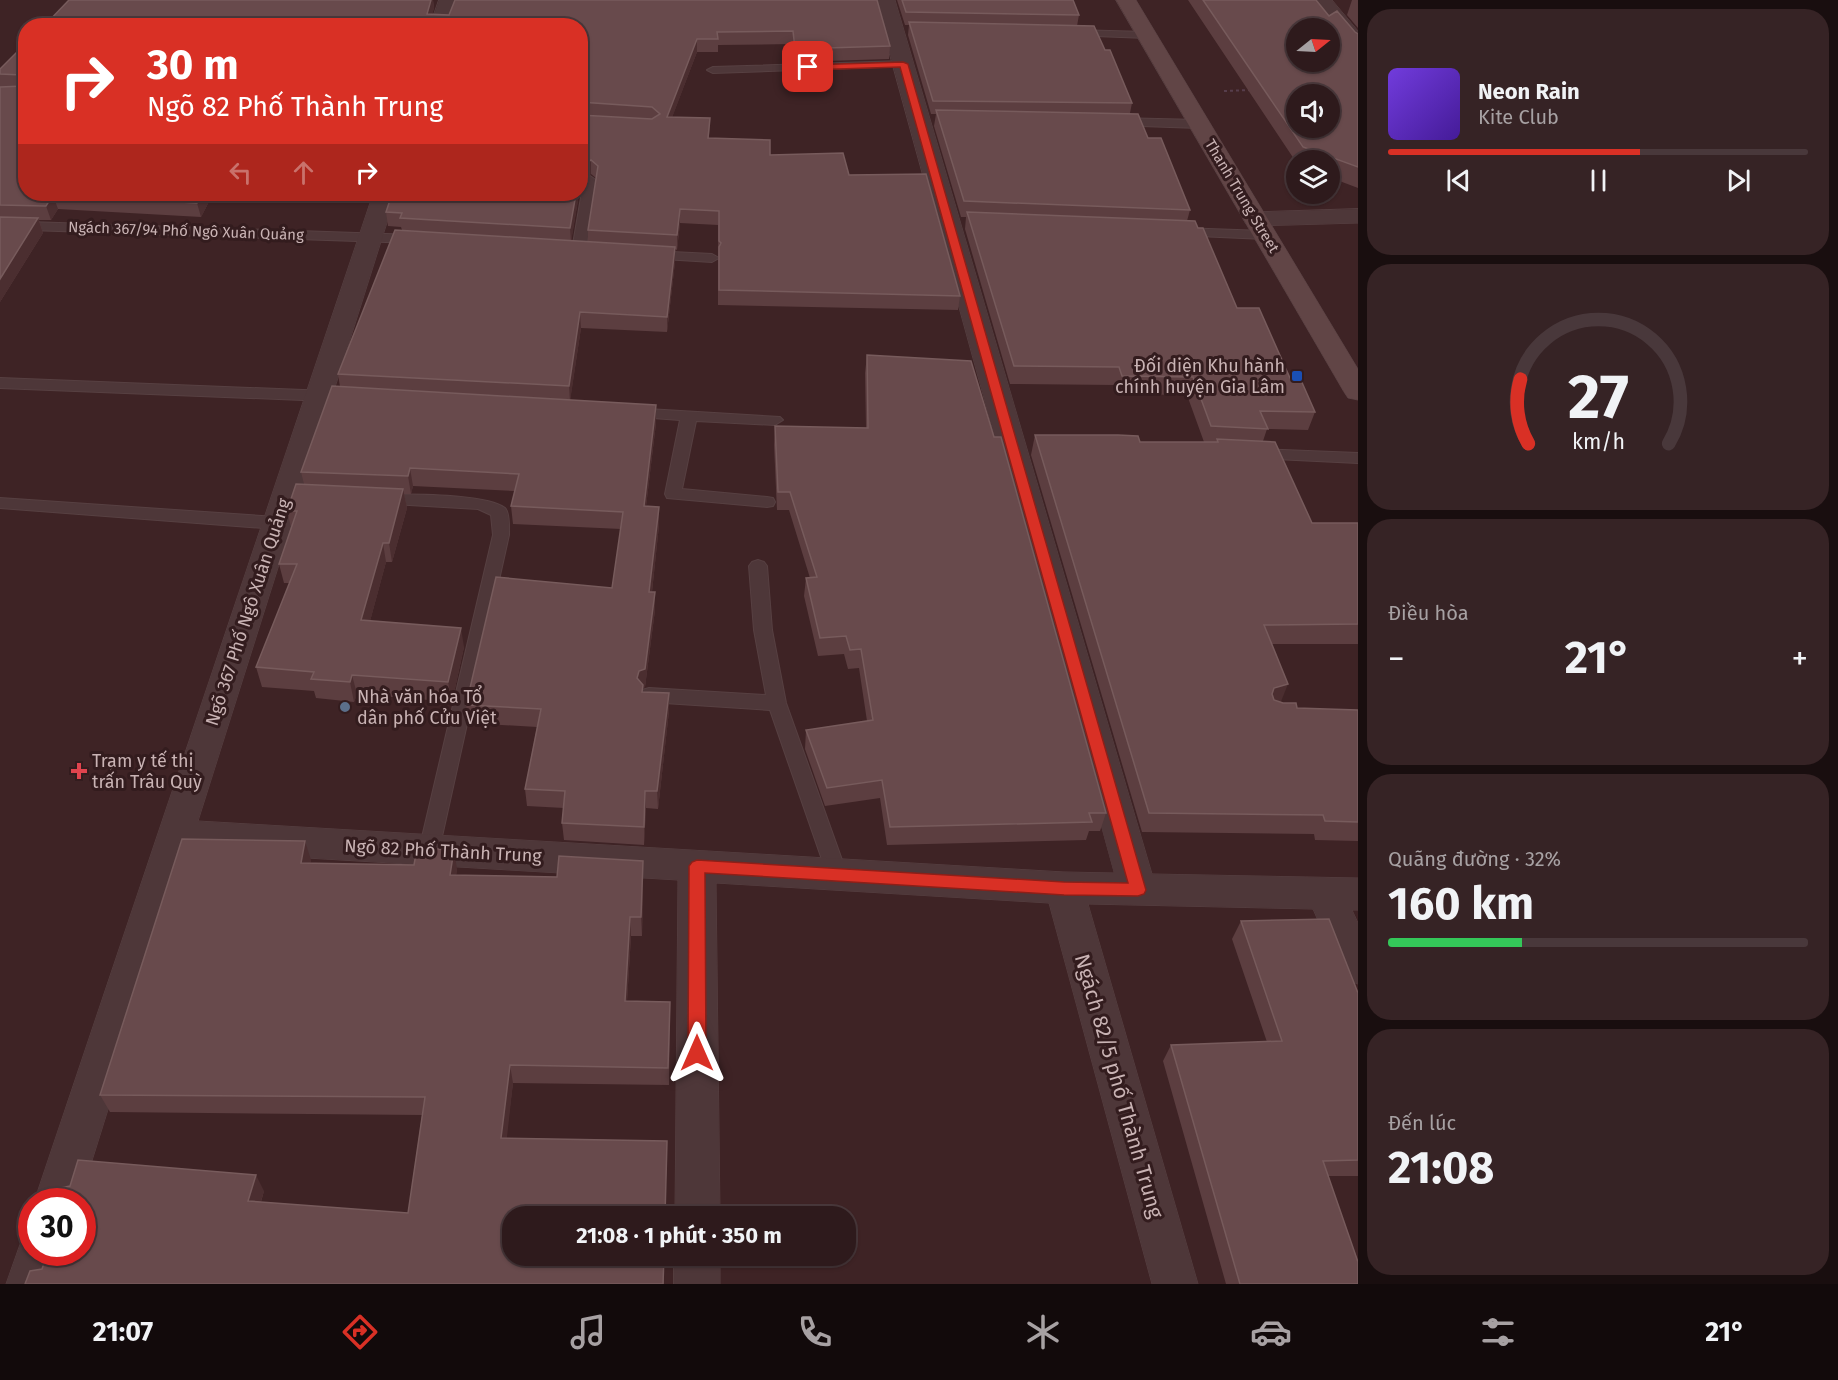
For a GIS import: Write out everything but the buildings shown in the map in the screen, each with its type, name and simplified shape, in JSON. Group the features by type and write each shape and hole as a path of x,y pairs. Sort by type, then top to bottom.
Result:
{"main road":[{"name":"Thanh Trung Street","path":"1126,0 1358,392"}],"street":[{"path":"885,0 899,30 903,64 925,120 1017,444 1138,890"},
{"path":"1322,0 1358,44"},
{"path":"443,18 448,3"},
{"name":"Ngõ 367 Phố Ngô Xuân Quảng","path":"61,1188 175,835 287,505 331,397 382,201"},
{"path":"1260,227 1358,216"},
{"name":"Ngõ 82 Phố Thành Trung","path":"175,835 1064,888 1342,894"},
{"path":"697,866 697,1206"},
{"name":"Ngách 82/5 phố Thành Trung","path":"1064,888 1175,1284"},
{"path":"1342,894 1358,967"},
{"path":"29,1284 35,1266"},
{"path":"697,1266 697,1284"}],"lane":[{"path":"1066,33 1147,35"},
{"path":"713,70 903,64"},
{"path":"1103,122 1199,124"},
{"path":"588,193 590,180"},
{"path":"579,250 587,201"},
{"name":"Ngách 367/94 Phố Ngô Xuân Quảng","path":"0,225 429,240"},
{"path":"1161,231 1260,227"},
{"path":"634,253 712,258"},
{"path":"0,383 331,397"},
{"path":"617,412 775,420"},
{"path":"689,416 673,494 767,502"},
{"path":"1248,453 1358,458"},
{"path":"368,499 481,504 500,512 501,535 429,850"},
{"path":"0,503 287,505"},
{"path":"758,566 763,630 777,703 837,874"},
{"path":"649,695 777,703"}],"path":[{"path":"1224,91 1258,90"}],"place":[{"name":"Đối diện Khu hành chính huyện Gia Lâm","path":"1297,376"},
{"name":"Nhà văn hóa Tổ dân phố Cửu Việt","path":"345,707"},
{"name":"Trạm y tế thị trấn Trâu Quỳ","path":"79,771"}],"route":[{"path":"697,1053 697,866 1064,888 1138,890 903,64 808,67"}]}
